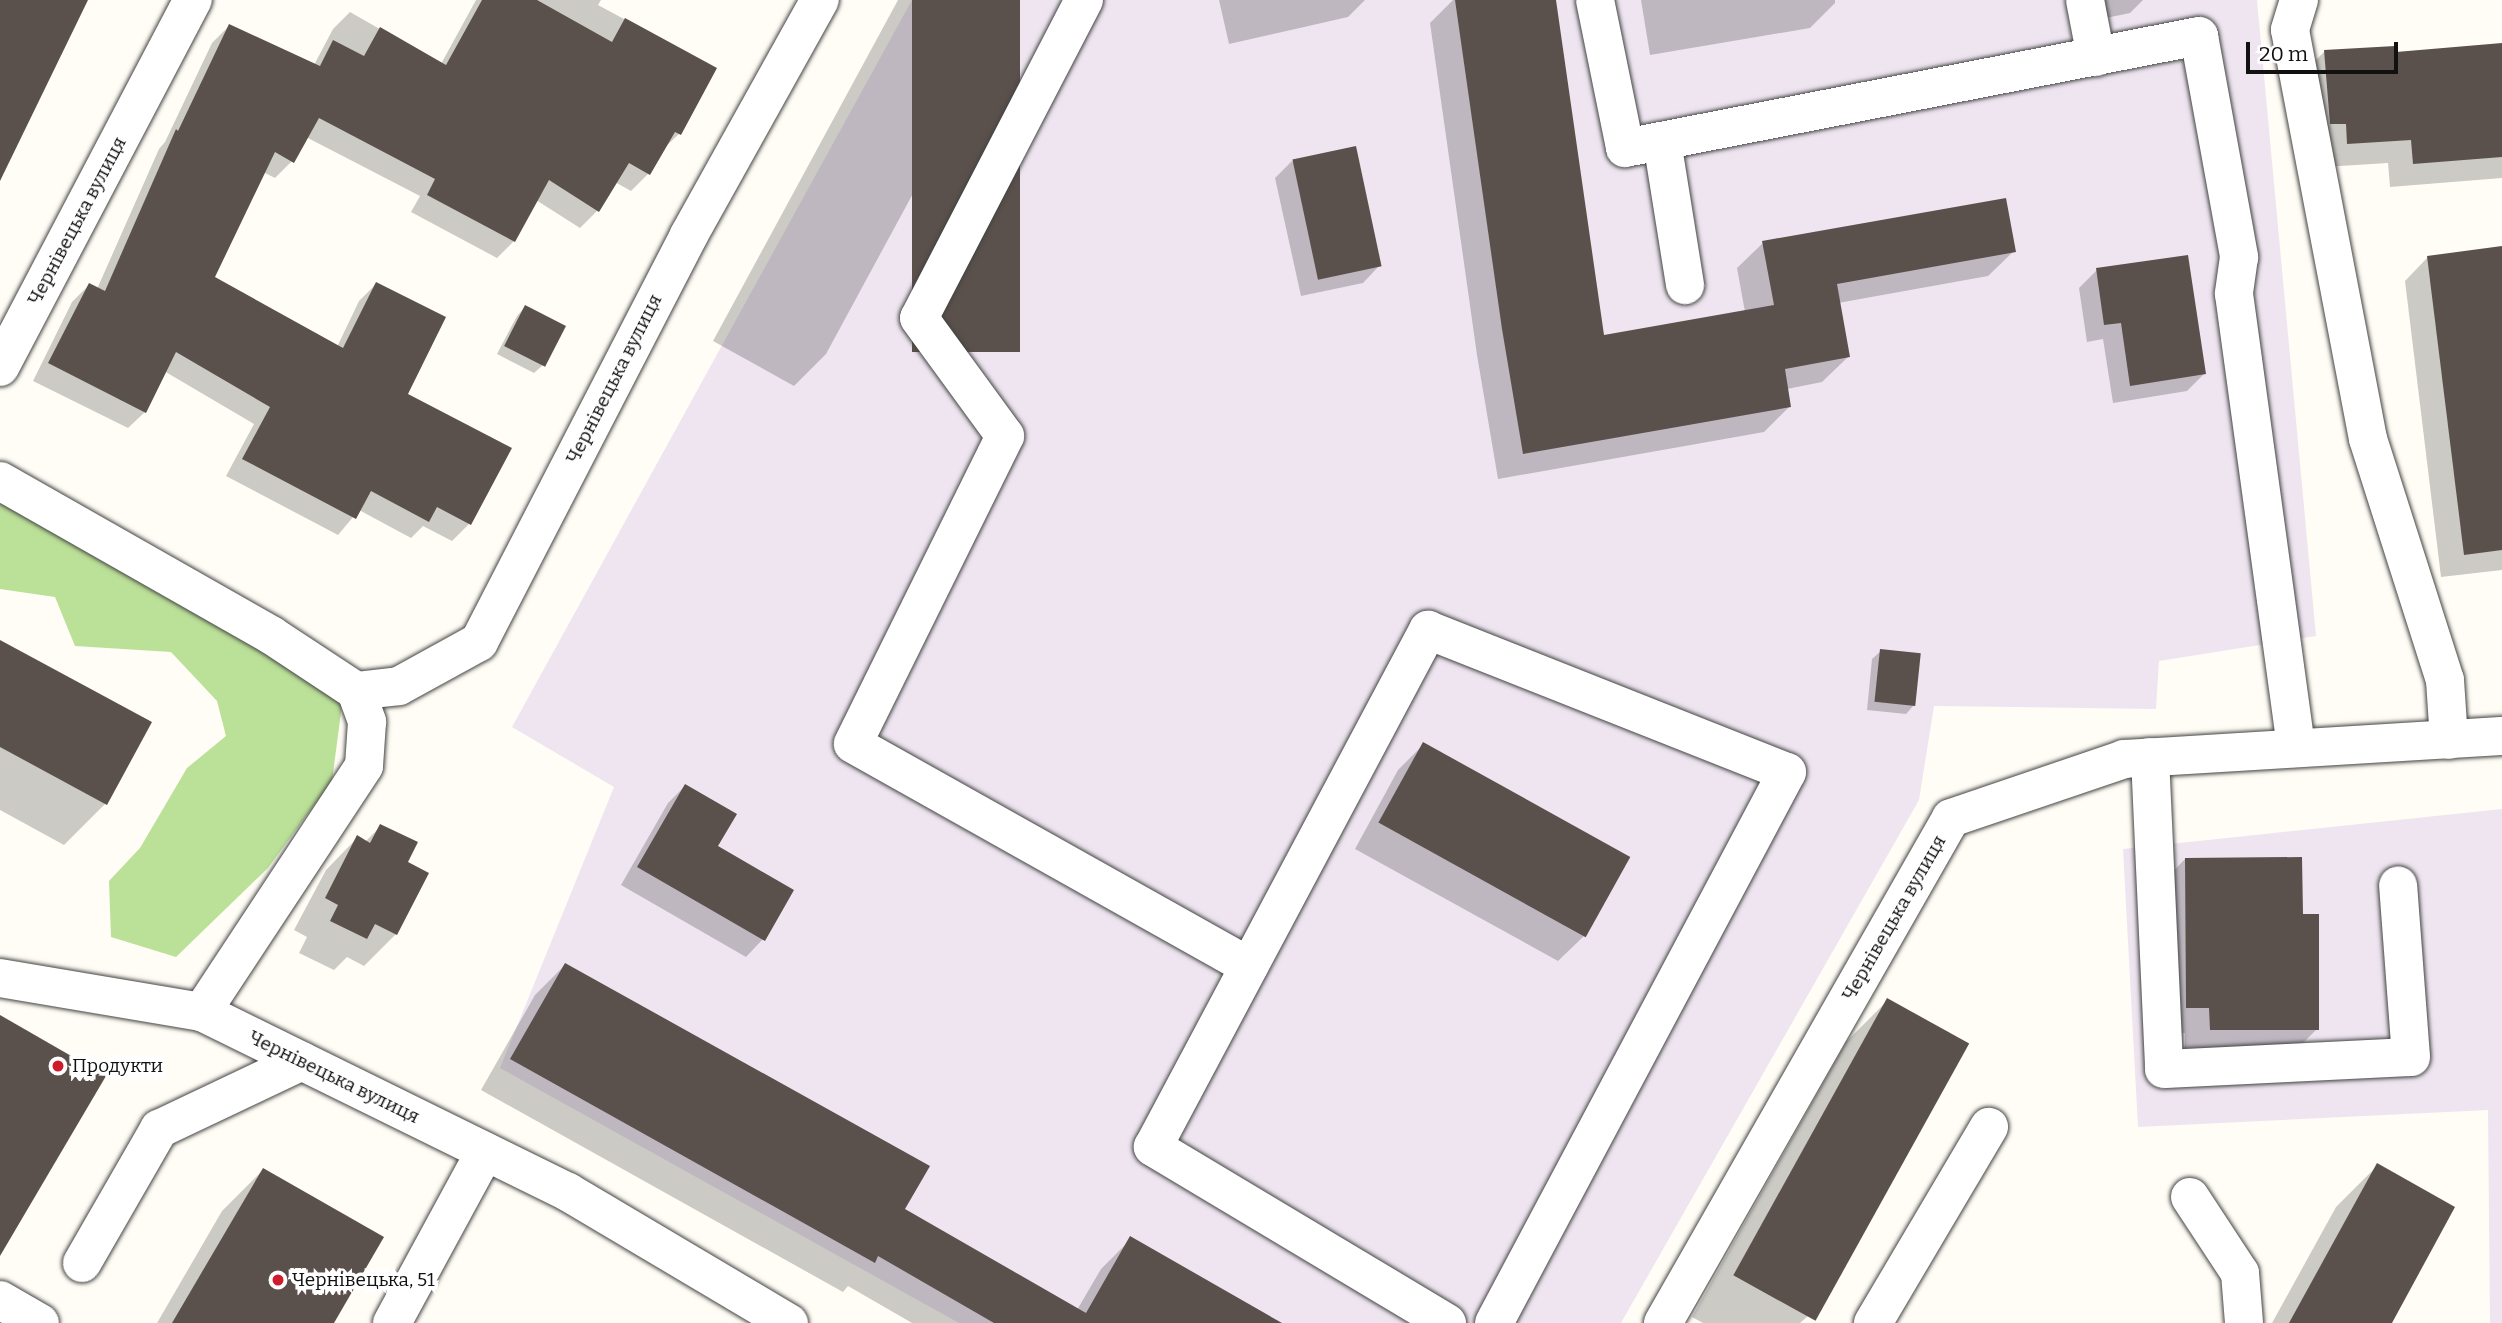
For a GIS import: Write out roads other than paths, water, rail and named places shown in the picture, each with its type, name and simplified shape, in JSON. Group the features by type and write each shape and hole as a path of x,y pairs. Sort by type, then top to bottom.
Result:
{"street":[{"name":"Чернівецька вулиця","path":"0,367 193,0"},
{"name":"Чернівецька вулиця","path":"356,691 399,686 479,642 689,234 820,0"},
{"path":"1084,0 919,318 1005,436 852,744 1249,966"},
{"path":"1595,0 1625,148 2199,36 2239,257 2234,294 2296,748"},
{"path":"2085,0 2096,57"},
{"path":"2299,0 2290,30 2368,439 2445,680 2449,740"},
{"path":"1662,141 1685,285"},
{"path":"0,481 271,635 356,691 367,722 364,766 202,1012"},
{"path":"1447,1323 1153,1146 1428,629 1787,772 1494,1323"},
{"name":"Чернівецька вулиця","path":"1663,1323 1951,818 2124,759 2502,736"},
{"path":"2150,757 2151,846 2164,1069 2411,1057 2398,886"},
{"name":"Чернівецька вулиця","path":"0,978 202,1012 568,1192 789,1323"},
{"path":"82,1264 159,1129 302,1061"},
{"path":"1873,1323 1989,1127"},
{"path":"392,1323 485,1152"},
{"path":"2190,1197 2240,1273 2244,1323"},
{"path":"0,1300 40,1323"}],"place":[{"name":"Продукти","path":"58,1066"},
{"name":"Чернівецька, 51","path":"278,1280"}]}
